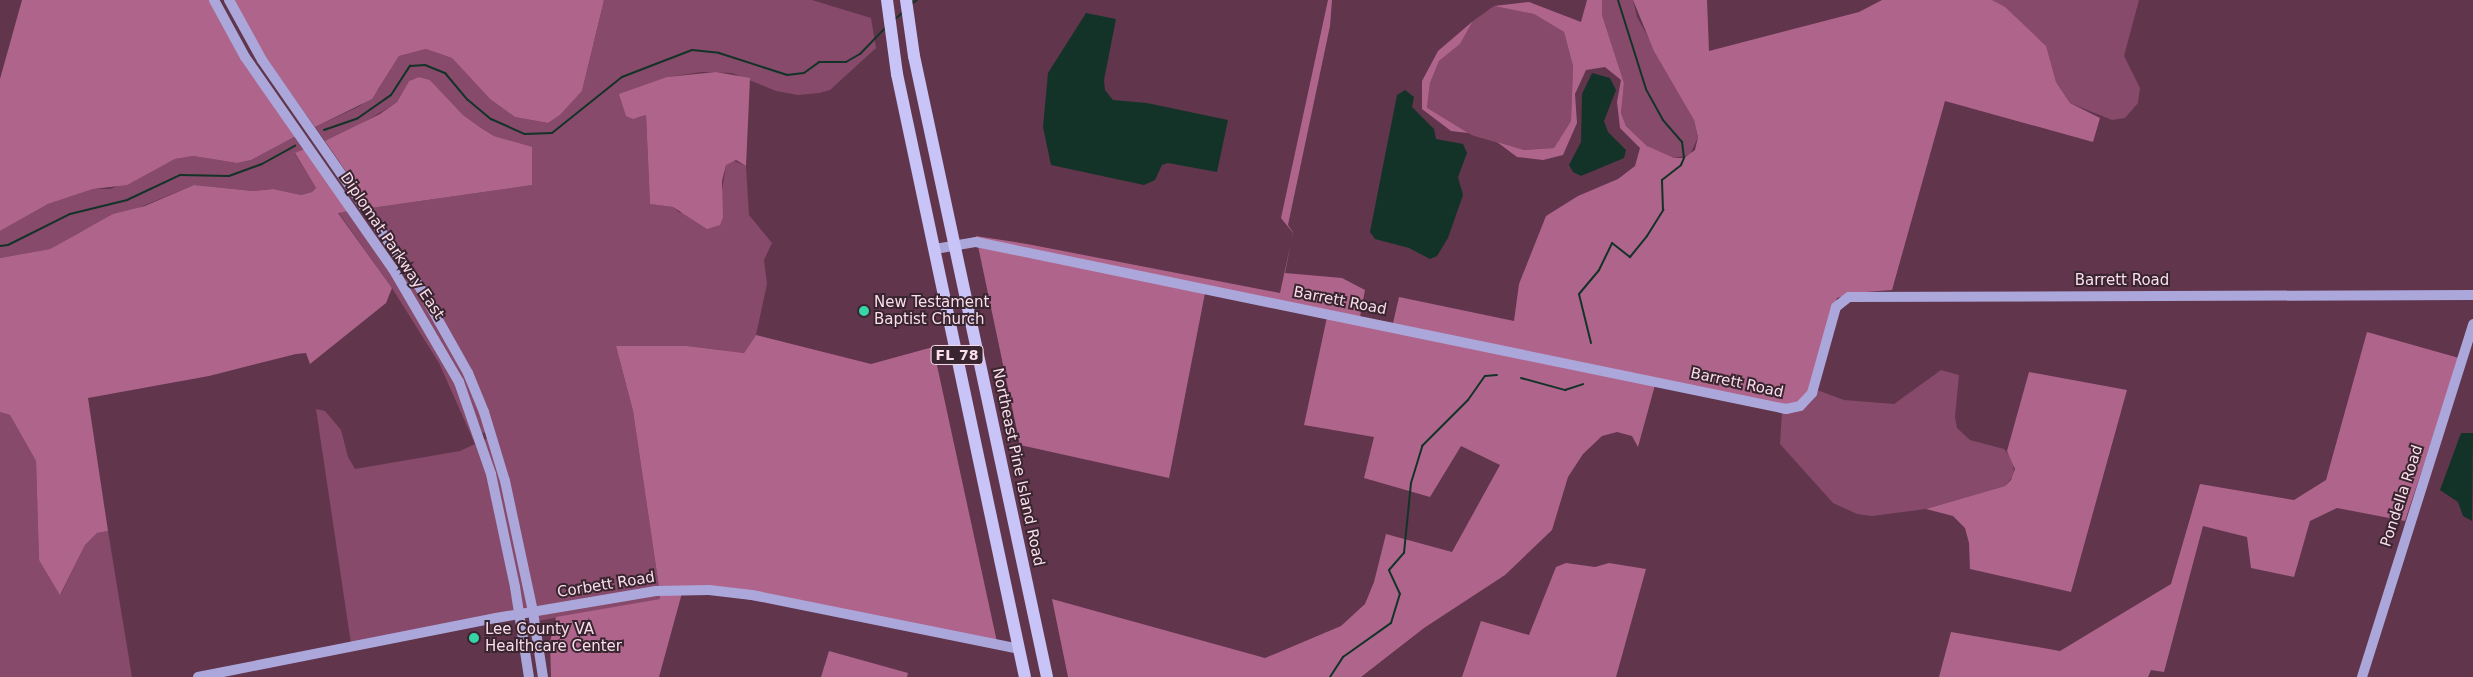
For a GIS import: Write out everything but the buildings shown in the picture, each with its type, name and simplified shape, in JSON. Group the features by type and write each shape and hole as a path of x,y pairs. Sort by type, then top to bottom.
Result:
{"main road":[{"name":"Northeast Pine Island Road","path":"906,0 954,244 1047,677"},
{"name":"FL 78","path":"887,3 890,33 1025,677"}],"street":[{"name":"Diplomat Parkway East","path":"214,0 267,89 397,275 453,371 480,437 505,533 529,677"},
{"name":"Diplomat Parkway East","path":"228,0 262,60 407,268 468,374 491,434 518,535 543,677"},
{"path":"229,28 239,22"},
{"name":"Barrett Road","path":"935,249 954,244 976,242 1786,408 1800,406 1812,393 1836,307 1849,297 2473,295"},
{"path":"397,275 407,268"},
{"name":"Pondella Road","path":"2362,677 2473,324"},
{"path":"480,437 491,434"},
{"name":"Corbett Road","path":"198,677 519,614 637,593 709,590 752,595 1019,649"}],"shaded area":[{"path":"22,0 210,0 296,136 251,160 237,163 193,156 175,159 127,185 93,189 48,204 0,231 0,79"},
{"path":"233,0 604,0 582,91 560,115 548,123 515,117 490,99 452,58 426,49 399,56 372,99 315,127 266,58"},
{"path":"604,0 812,0 871,18 876,48 830,90 819,93 798,95 776,91 732,73 702,72 667,77 637,118 646,115 650,204 673,207 680,213 722,191 726,165 732,160 746,166 749,215 772,243 764,260 767,284 756,335 744,353 687,346 616,346 633,411 659,587 536,608 521,534 488,411 371,208 532,185 529,147 494,136 481,128 463,115 430,80 419,77 409,81 397,102 342,135 325,141 315,127 360,106 378,90 399,56 426,49 452,58 490,99 515,117 548,123 560,115 582,91"},
{"path":"1328,0 1332,0 1330,26 1288,225 1293,233 1281,218"},
{"path":"1587,0 1602,0 1602,15 1624,83 1621,113 1626,126 1647,146 1674,158 1684,158 1695,150 1698,137 1694,120 1654,51 1633,0 1707,0 1709,51 1859,12 1882,0 1992,0 2005,7 2046,46 2056,82 2070,103 2100,118 2093,142 1945,101 1892,290 1852,293 1837,298 1808,391 1798,403 1786,405 976,239 976,236 1027,244 1280,293 1291,242 1285,273 1342,278 1365,290 1360,317 1393,323 1399,297 1514,321 1519,284 1546,216 1578,196 1618,179 1635,166 1640,148 1620,128 1617,102 1621,80 1605,67 1586,70 1575,94 1577,123 1563,155 1543,160 1517,157 1497,142 1524,150 1554,148 1571,121 1573,66 1564,32 1534,14 1494,6 1529,2 1581,22"},
{"path":"1602,0 1633,0 1637,17 1694,120 1698,137 1690,155 1674,158 1659,153 1647,146 1626,126 1621,113 1624,83 1602,15"},
{"path":"1992,0 2139,0 2124,56 2140,88 2138,103 2125,118 2112,120 2070,103 2056,82 2044,44"},
{"path":"1494,6 1534,14 1564,32 1573,66 1571,121 1554,148 1524,150 1474,136 1445,122 1427,109 1430,83 1439,61 1460,44 1473,21"},
{"path":"1086,13 1116,19 1104,80 1105,90 1113,100 1147,103 1228,120 1217,172 1168,163 1162,165 1155,180 1144,185 1051,165 1043,127 1048,73"},
{"path":"1473,21 1460,44 1439,61 1430,83 1427,108 1468,133 1451,131 1422,109 1422,81 1438,51"},
{"path":"716,72 750,78 746,166 736,160 726,165 722,181 723,217 720,225 707,229 673,207 650,204 646,115 633,119 626,116 619,94 667,77"},
{"path":"1592,73 1610,78 1616,90 1604,121 1608,132 1626,150 1624,158 1581,176 1573,172 1569,165 1581,142 1582,94"},
{"path":"419,77 430,80 463,115 481,128 494,136 532,147 532,185 371,208 325,141 380,114 397,102 409,81"},
{"path":"1405,90 1414,97 1412,107 1434,129 1436,139 1463,144 1467,153 1458,177 1463,195 1448,238 1437,256 1430,259 1409,248 1375,239 1370,232 1397,95"},
{"path":"296,136 304,149 295,154 316,188 312,192 301,195 273,189 253,191 194,185 82,231 50,249 0,258 0,231 48,204 93,189 110,189 139,178 175,159 193,156 237,163 251,160"},
{"path":"304,149 348,211 338,213 392,288 386,303 310,364 306,353 296,354 209,376 88,398 108,531 97,533 85,545 60,595 39,560 36,461 10,415 0,412 0,258 50,249 113,214 145,206 194,185 253,191 273,189 301,195 312,192 316,188 295,153"},
{"path":"348,211 390,271 455,383 487,475 515,611 351,644 316,409 325,411 341,430 348,457 355,469 460,451 475,444 439,363 392,288 338,212"},
{"path":"978,246 1205,293 1169,478 1020,445"},
{"path":"409,277 465,375 487,432 482,433 457,369 404,280"},
{"path":"1327,317 1655,385 1638,447 1632,436 1617,432 1602,436 1583,454 1568,477 1552,530 1505,575 1424,628 1361,677 1068,677 1052,599 1265,658 1341,626 1365,604 1374,582 1386,534 1452,552 1500,465 1461,446 1430,497 1364,478 1374,437 1304,425"},
{"path":"2367,332 2459,358 2405,521 2337,508 2310,521 2294,577 2251,568 2247,537 2203,526 2164,672 2151,670 2148,677 1939,677 1951,632 2060,651 2171,584 2200,484 2294,500 2326,480"},
{"path":"756,335 871,364 933,347 997,642 862,615 659,587 633,411 616,346 687,346 744,353"},
{"path":"1941,370 1959,375 1955,417 1957,428 1970,440 2004,449 2013,460 2014,475 2005,486 1926,509 1872,516 1857,514 1833,503 1780,444 1782,412 1803,408 1817,390 1844,400 1894,404"},
{"path":"2029,372 2127,390 2071,592 1970,569 1969,543 1965,528 1953,516 1926,509 2005,486 2011,480 2015,469 2007,451"},
{"path":"0,412 10,415 36,461 39,560 61,594 85,545 97,533 108,531 132,677 0,677"},
{"path":"2461,433 2473,433 2472,521 2463,516 2458,502 2440,490"},
{"path":"489,438 514,535 529,609 522,610 484,440"},
{"path":"1566,563 1595,567 1609,563 1646,569 1616,677 1462,677 1481,621 1529,635 1556,567"},
{"path":"682,593 659,677 551,677 550,642 556,617 660,599 660,594"},
{"path":"660,594 661,599 538,621 537,614"},
{"path":"829,651 908,673 907,677 821,677"}],"waterway":[{"path":"911,4 917,0"},
{"path":"1591,343 1579,294 1599,270 1612,243 1630,257 1647,236 1663,210 1662,180 1681,165 1684,158 1682,142 1663,120 1646,89 1618,0"},
{"path":"894,20 902,13"},
{"path":"324,130 358,118 391,95 410,66 425,65 445,73 468,100 491,119 525,134 552,133 622,77 692,50 719,53 787,75 804,73 819,62 846,62 860,54 885,28"},
{"path":"0,246 8,245 70,214 127,200 180,175 229,176 262,164 295,146"},
{"path":"1330,677 1343,657 1391,623 1400,594 1389,570 1404,553 1411,483 1422,446 1468,400 1485,376 1497,375"},
{"path":"1521,378 1565,390 1583,384"}],"place":[{"name":"New Testament Baptist Church","path":"864,311"},
{"name":"Lee County VA Healthcare Center","path":"474,638"}]}
